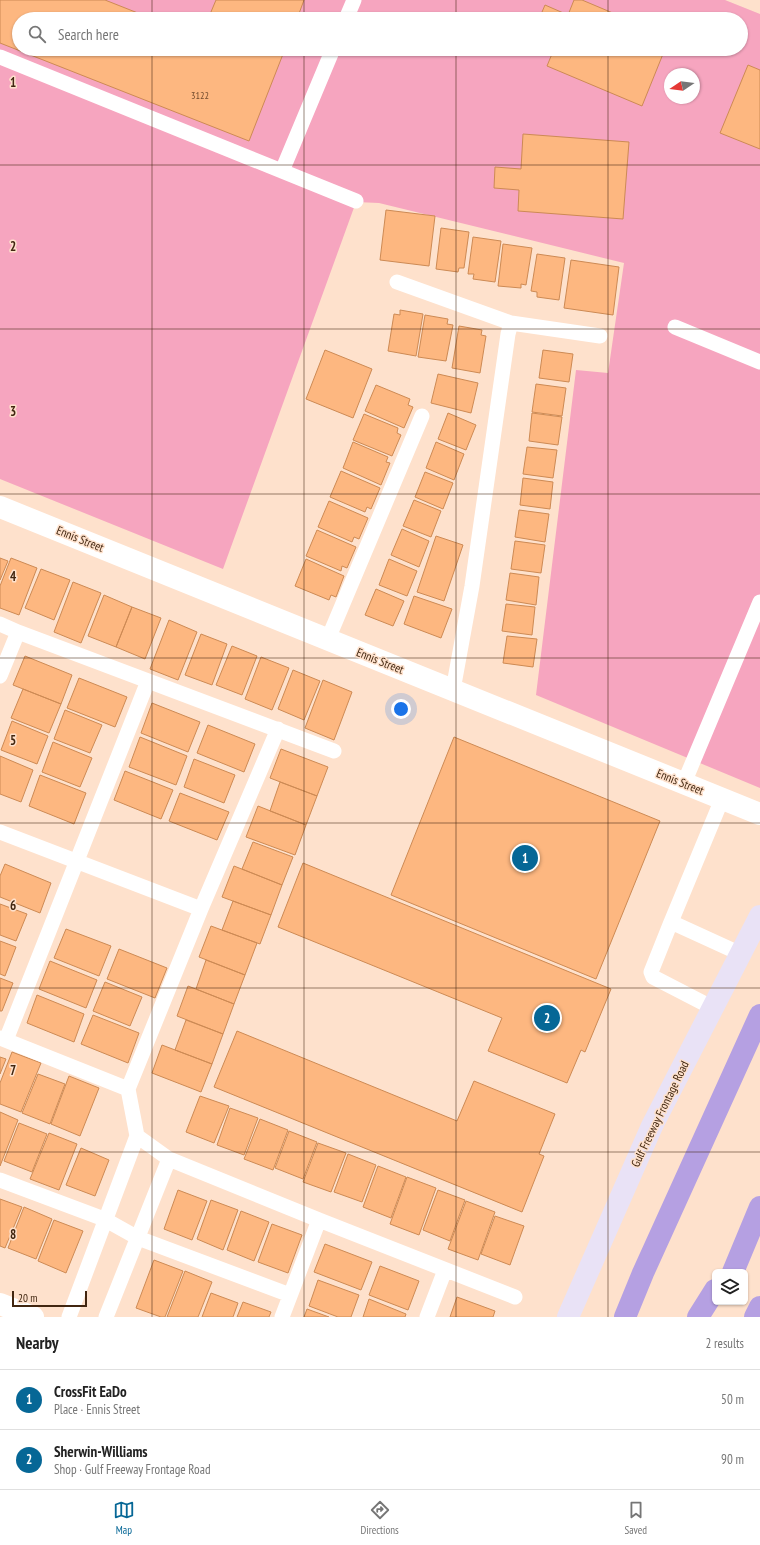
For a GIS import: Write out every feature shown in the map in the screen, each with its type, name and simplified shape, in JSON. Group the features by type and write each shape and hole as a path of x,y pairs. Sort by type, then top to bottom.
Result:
{"highway":[{"path":"625,1317 643,1273 760,1015"},
{"path":"734,1269 760,1207"},
{"path":"728,1269 744,1244"},
{"path":"698,1317 712,1295"},
{"path":"715,1317 720,1305"},
{"path":"756,1317 760,1307"}],"main road":[{"name":"Gulf Freeway Frontage Road","path":"568,1317 652,1126 760,916"}],"street":[{"name":"Ennis Street","path":"0,507 760,814"},
{"path":"7,1310 33,1317"}],"lane":[{"path":"349,12 354,0"},
{"path":"282,171 330,56"},
{"path":"0,57 356,201"},
{"path":"397,282 511,323 600,336"},
{"path":"453,690 472,586 508,334 511,323"},
{"path":"675,327 760,362"},
{"path":"328,639 422,416"},
{"path":"684,783 760,602"},
{"path":"0,624 334,751"},
{"path":"0,676 18,632"},
{"path":"128,1089 3,1039 77,862 148,681"},
{"path":"69,1317 136,1136 128,1089 201,909 278,729"},
{"path":"713,1008 653,977 651,972 722,799"},
{"path":"0,832 201,909"},
{"path":"671,922 741,954"},
{"path":"136,1136 169,1159 318,1220 515,1297"},
{"path":"106,1317 169,1159"},
{"path":"0,1180 104,1219 138,1238 290,1295"},
{"path":"282,1317 318,1220"},
{"path":"427,1317 445,1270"}],"shaded area":[{"path":"0,0 725,0 760,14 760,788 536,695 576,370 608,373 624,263 379,203 356,202 223,569 0,479"}],"building":[{"path":"0,0 105,0 135,12 12,12 12,48 0,43"},
{"path":"216,0 304,0 300,12 211,12"},
{"path":"574,0 582,0 610,12 569,12"},
{"path":"545,5 561,12 542,12"},
{"path":"33,56 282,56 249,141"},
{"path":"551,56 662,56 642,106 547,66"},
{"path":"748,65 760,70 760,149 720,133"},
{"path":"523,134 629,142 623,219 518,211 519,190 494,188 495,167 521,169"},
{"path":"386,210 435,216 429,266 380,260"},
{"path":"441,228 469,232 464,268 459,268 458,272 436,269"},
{"path":"473,237 501,241 495,282 473,279 474,274 468,274"},
{"path":"503,244 532,248 526,285 521,284 521,288 498,286"},
{"path":"537,254 565,258 559,300 537,297 537,292 531,291"},
{"path":"571,260 619,267 613,315 564,308"},
{"path":"400,310 423,314 416,356 388,351 394,314 400,315"},
{"path":"425,315 448,319 447,324 453,325 446,361 418,357"},
{"path":"459,326 482,330 481,335 486,336 480,373 452,368"},
{"path":"325,350 372,369 353,418 306,399"},
{"path":"543,350 573,354 569,382 539,378"},
{"path":"438,374 478,383 471,413 431,403"},
{"path":"536,384 566,388 562,416 532,412"},
{"path":"376,385 410,399 408,405 413,407 404,428 365,411"},
{"path":"448,413 476,425 466,450 438,439"},
{"path":"532,413 562,417 558,445 529,441"},
{"path":"364,414 398,428 397,433 401,435 392,456 353,440"},
{"path":"353,442 388,457 386,462 390,463 381,485 343,468"},
{"path":"436,442 464,454 454,480 426,468"},
{"path":"527,447 557,450 553,478 523,474"},
{"path":"341,471 380,488 371,509 367,507 365,512 330,497"},
{"path":"425,472 453,483 443,509 415,497"},
{"path":"523,478 553,482 550,509 520,505"},
{"path":"414,500 441,511 431,537 403,526"},
{"path":"329,501 368,518 359,539 354,537 352,542 318,527"},
{"path":"519,510 549,514 545,542 515,537"},
{"path":"402,529 429,541 419,567 391,555"},
{"path":"317,530 356,547 347,568 342,566 341,571 306,556"},
{"path":"436,536 463,545 444,601 417,592"},
{"path":"515,541 545,545 541,573 511,569"},
{"path":"0,558 8,561 0,580"},
{"path":"11,558 37,568 19,615 0,608 0,586"},
{"path":"306,559 344,576 336,597 331,595 329,600 295,586"},
{"path":"389,559 417,571 407,596 379,585"},
{"path":"41,569 70,580 54,620 25,608"},
{"path":"510,573 539,577 536,605 506,600"},
{"path":"73,582 101,593 81,643 54,632"},
{"path":"376,589 404,601 393,626 365,615"},
{"path":"104,595 132,607 116,647 88,636"},
{"path":"414,596 452,609 441,638 404,624"},
{"path":"506,604 535,607 532,635 502,631"},
{"path":"132,607 161,618 145,659 116,647"},
{"path":"169,620 197,632 178,680 150,669"},
{"path":"201,634 227,644 212,685 185,675"},
{"path":"507,636 537,639 533,667 503,663"},
{"path":"232,646 257,656 242,695 216,685"},
{"path":"25,656 72,675 61,704 13,685"},
{"path":"261,657 289,668 272,710 245,699"},
{"path":"293,670 320,681 304,720 278,709"},
{"path":"79,678 127,697 115,727 67,708"},
{"path":"323,680 352,692 334,740 305,728"},
{"path":"23,689 61,704 49,733 11,718"},
{"path":"152,703 200,722 188,752 141,733"},
{"path":"65,710 102,725 90,753 54,739"},
{"path":"12,721 48,736 37,764 1,750"},
{"path":"208,725 255,744 244,772 197,753"},
{"path":"140,737 187,756 176,785 129,767"},
{"path":"454,737 660,821 596,979 391,895"},
{"path":"53,742 92,758 80,787 42,772"},
{"path":"281,749 328,767 317,796 270,778"},
{"path":"0,756 33,770 21,802 0,794"},
{"path":"194,759 235,775 224,803 184,787"},
{"path":"125,771 173,790 161,819 114,800"},
{"path":"40,775 86,793 74,824 29,806"},
{"path":"280,782 317,796 306,825 270,811"},
{"path":"180,793 229,812 217,840 169,821"},
{"path":"258,806 306,825 295,855 246,837"},
{"path":"253,842 293,857 282,885 242,869"},
{"path":"303,863 611,989 585,1052 581,1050 567,1083 488,1051 502,1018 278,927"},
{"path":"5,864 51,883 40,913 0,897 0,876"},
{"path":"234,866 282,885 271,915 222,897"},
{"path":"233,901 271,915 260,944 222,930"},
{"path":"0,904 27,914 16,941 0,935"},
{"path":"211,926 257,943 245,975 199,957"},
{"path":"66,929 111,946 99,976 54,958"},
{"path":"0,941 16,947 5,976 0,974"},
{"path":"119,949 167,968 155,998 107,979"},
{"path":"206,960 245,975 234,1004 196,989"},
{"path":"50,961 97,980 86,1008 39,989"},
{"path":"0,978 13,983 2,1011 0,1011"},
{"path":"105,982 142,997 130,1026 93,1011"},
{"path":"188,986 234,1004 223,1034 177,1016"},
{"path":"37,995 84,1014 74,1042 27,1023"},
{"path":"93,1015 139,1033 128,1063 81,1044"},
{"path":"186,1020 223,1034 212,1064 175,1050"},
{"path":"237,1031 457,1121 474,1081 555,1114 539,1154 544,1156 522,1212 214,1087"},
{"path":"162,1045 212,1064 201,1092 152,1073"},
{"path":"12,1052 41,1063 21,1112 0,1104 0,1083"},
{"path":"0,1057 6,1059 0,1074"},
{"path":"38,1074 65,1084 50,1124 22,1113"},
{"path":"69,1076 99,1088 80,1136 51,1124"},
{"path":"200,1096 229,1106 214,1143 186,1132"},
{"path":"230,1108 258,1118 244,1155 217,1145"},
{"path":"0,1112 18,1120 0,1166"},
{"path":"260,1119 288,1130 273,1170 244,1159"},
{"path":"19,1123 47,1134 32,1172 4,1161"},
{"path":"289,1131 317,1142 303,1179 275,1168"},
{"path":"49,1133 77,1144 59,1190 30,1179"},
{"path":"318,1143 346,1153 331,1192 303,1182"},
{"path":"81,1148 109,1160 95,1196 66,1185"},
{"path":"348,1154 376,1165 362,1202 334,1192"},
{"path":"378,1166 406,1177 391,1218 363,1207"},
{"path":"407,1177 436,1188 419,1235 390,1224"},
{"path":"178,1190 207,1201 192,1240 164,1229"},
{"path":"438,1190 465,1200 450,1241 423,1230"},
{"path":"0,1199 22,1207 5,1248 0,1246"},
{"path":"211,1200 238,1210 223,1250 197,1239"},
{"path":"466,1201 495,1212 478,1260 448,1249"},
{"path":"24,1207 52,1219 36,1259 8,1248"},
{"path":"241,1211 269,1222 254,1261 227,1250"},
{"path":"495,1216 524,1226 510,1265 481,1254"},
{"path":"54,1220 83,1231 66,1273 38,1261"},
{"path":"272,1224 302,1235 288,1273 258,1262"},
{"path":"325,1244 372,1262 361,1290 314,1272"},
{"path":"154,1260 183,1271 165,1317 136,1308"},
{"path":"380,1266 419,1281 408,1310 369,1295"},
{"path":"185,1271 212,1282 198,1317 167,1317"},
{"path":"318,1280 359,1295 351,1317 338,1317 309,1306"},
{"path":"211,1293 238,1303 233,1317 202,1317"},
{"path":"457,1297 495,1311 493,1317 450,1317"},
{"path":"369,1299 406,1314 405,1317 363,1317"},
{"path":"243,1302 271,1312 269,1317 237,1317"},
{"path":"307,1309 329,1317 304,1317"}],"place":[{"name":"CrossFit EaDo","path":"525,858"},
{"name":"Sherwin-Williams","path":"547,1018"}]}
